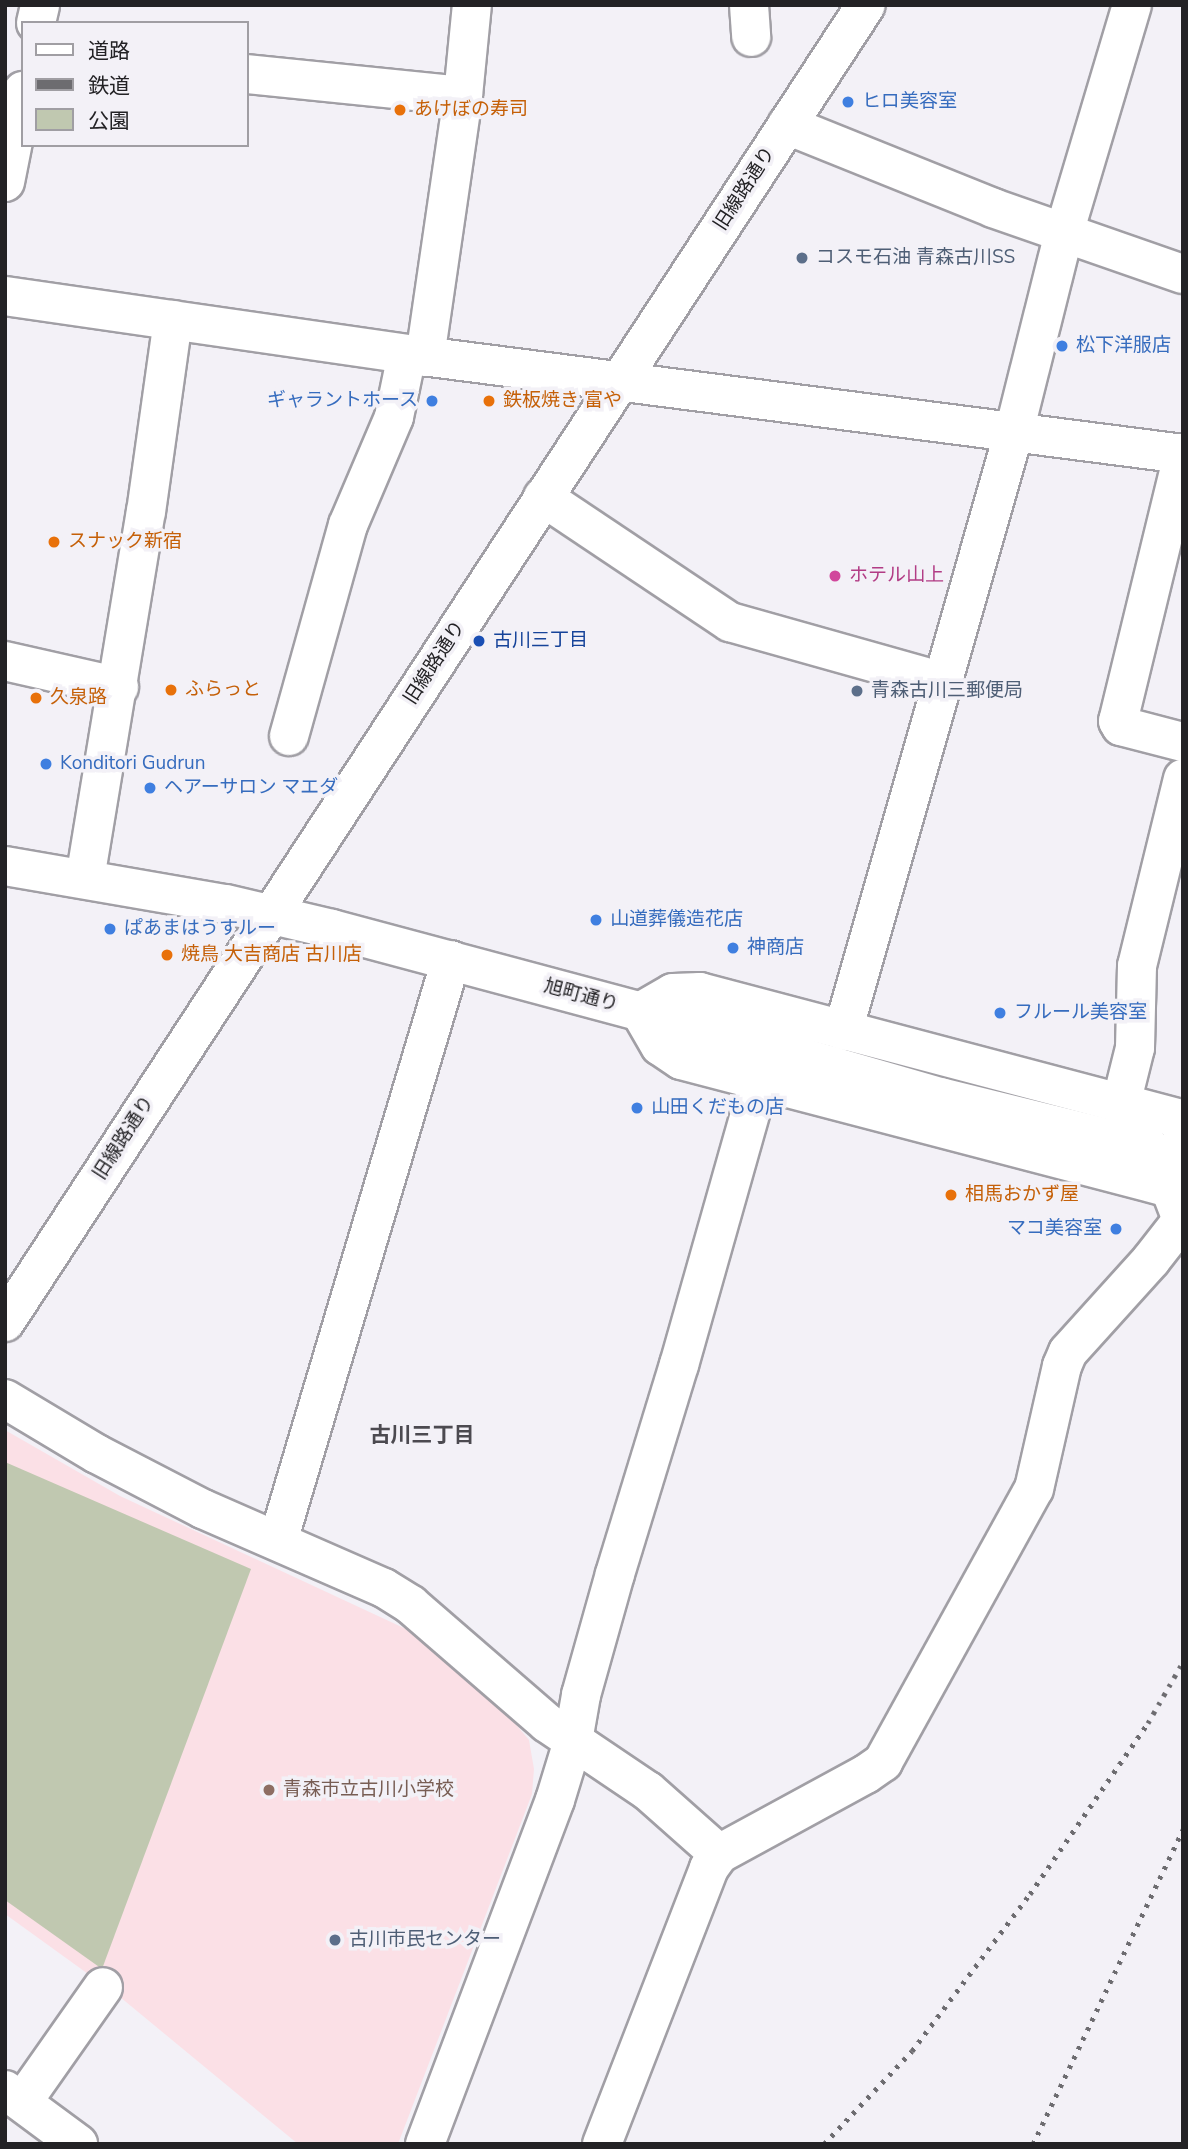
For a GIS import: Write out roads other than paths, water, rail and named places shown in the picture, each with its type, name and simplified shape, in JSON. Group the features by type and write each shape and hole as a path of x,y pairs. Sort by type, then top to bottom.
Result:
{"street":[{"path":"289,736 348,525 394,417 416,355 463,96 472,5"},
{"name":"旧線路通り","path":"5,1322 866,5"},
{"path":"843,1031 1014,432 1064,233 1132,5"},
{"path":"248,74 463,96"},
{"path":"5,182 21,101"},
{"path":"787,125 958,195 1183,274"},
{"path":"5,296 416,355 1183,455 1118,720 1121,726 1183,742"},
{"path":"85,879 119,687 173,320"},
{"path":"543,497 730,622 944,682"},
{"path":"5,662 119,687"},
{"path":"1121,1104 1135,1048 1137,966 1183,779"},
{"name":"旭町通り","path":"5,866 270,914 451,960 940,1097 1167,1143"},
{"path":"278,1541 451,960"},
{"path":"1178,1208 681,1060 660,1046 640,1012 673,993 700,992 1183,1120"},
{"path":"425,2144 555,1800 573,1741 581,1695 615,1574 680,1365 759,1083"},
{"path":"602,2144 709,1868 719,1854 866,1774 883,1762 1034,1489 1062,1366 1068,1352 1151,1260 1178,1208 1167,1143"},
{"path":"5,1399 97,1454 203,1509 384,1588 411,1605 504,1687 573,1741 648,1791 719,1854"},
{"path":"78,2144 14,2095 103,1986"}],"railway":[{"path":"824,2144 912,2051 1030,1894 1148,1723 1183,1662"},
{"path":"1033,2144 1183,1829"}],"place":[{"name":"ヒロ美容室","path":"848,102"},
{"name":"あけぼの寿司","path":"400,110"},
{"name":"コスモ石油 青森古川SS","path":"802,258"},
{"name":"松下洋服店","path":"1062,346"},
{"name":"ギャラントホース","path":"432,401"},
{"name":"鉄板焼き 富や","path":"489,401"},
{"name":"スナック新宿","path":"54,542"},
{"name":"ホテル山上","path":"835,576"},
{"name":"古川三丁目","path":"479,641"},
{"name":"ふらっと","path":"171,690"},
{"name":"青森古川三郵便局","path":"857,691"},
{"name":"久泉路","path":"36,698"},
{"name":"Konditori Gudrun","path":"46,764"},
{"name":"ヘアーサロン マエダ","path":"150,788"},
{"name":"山道葬儀造花店","path":"596,920"},
{"name":"ぱあまはうすルー","path":"110,929"},
{"name":"神商店","path":"733,948"},
{"name":"焼鳥 大吉商店 古川店","path":"167,955"},
{"name":"フルール美容室","path":"1000,1013"},
{"name":"山田くだもの店","path":"637,1108"},
{"name":"相馬おかず屋","path":"951,1195"},
{"name":"マコ美容室","path":"1116,1229"},
{"name":"青森市立古川小学校","path":"269,1790"},
{"name":"古川市民センター","path":"335,1940"}],"district":[{"name":"古川三丁目","path":"422,1435"}]}
